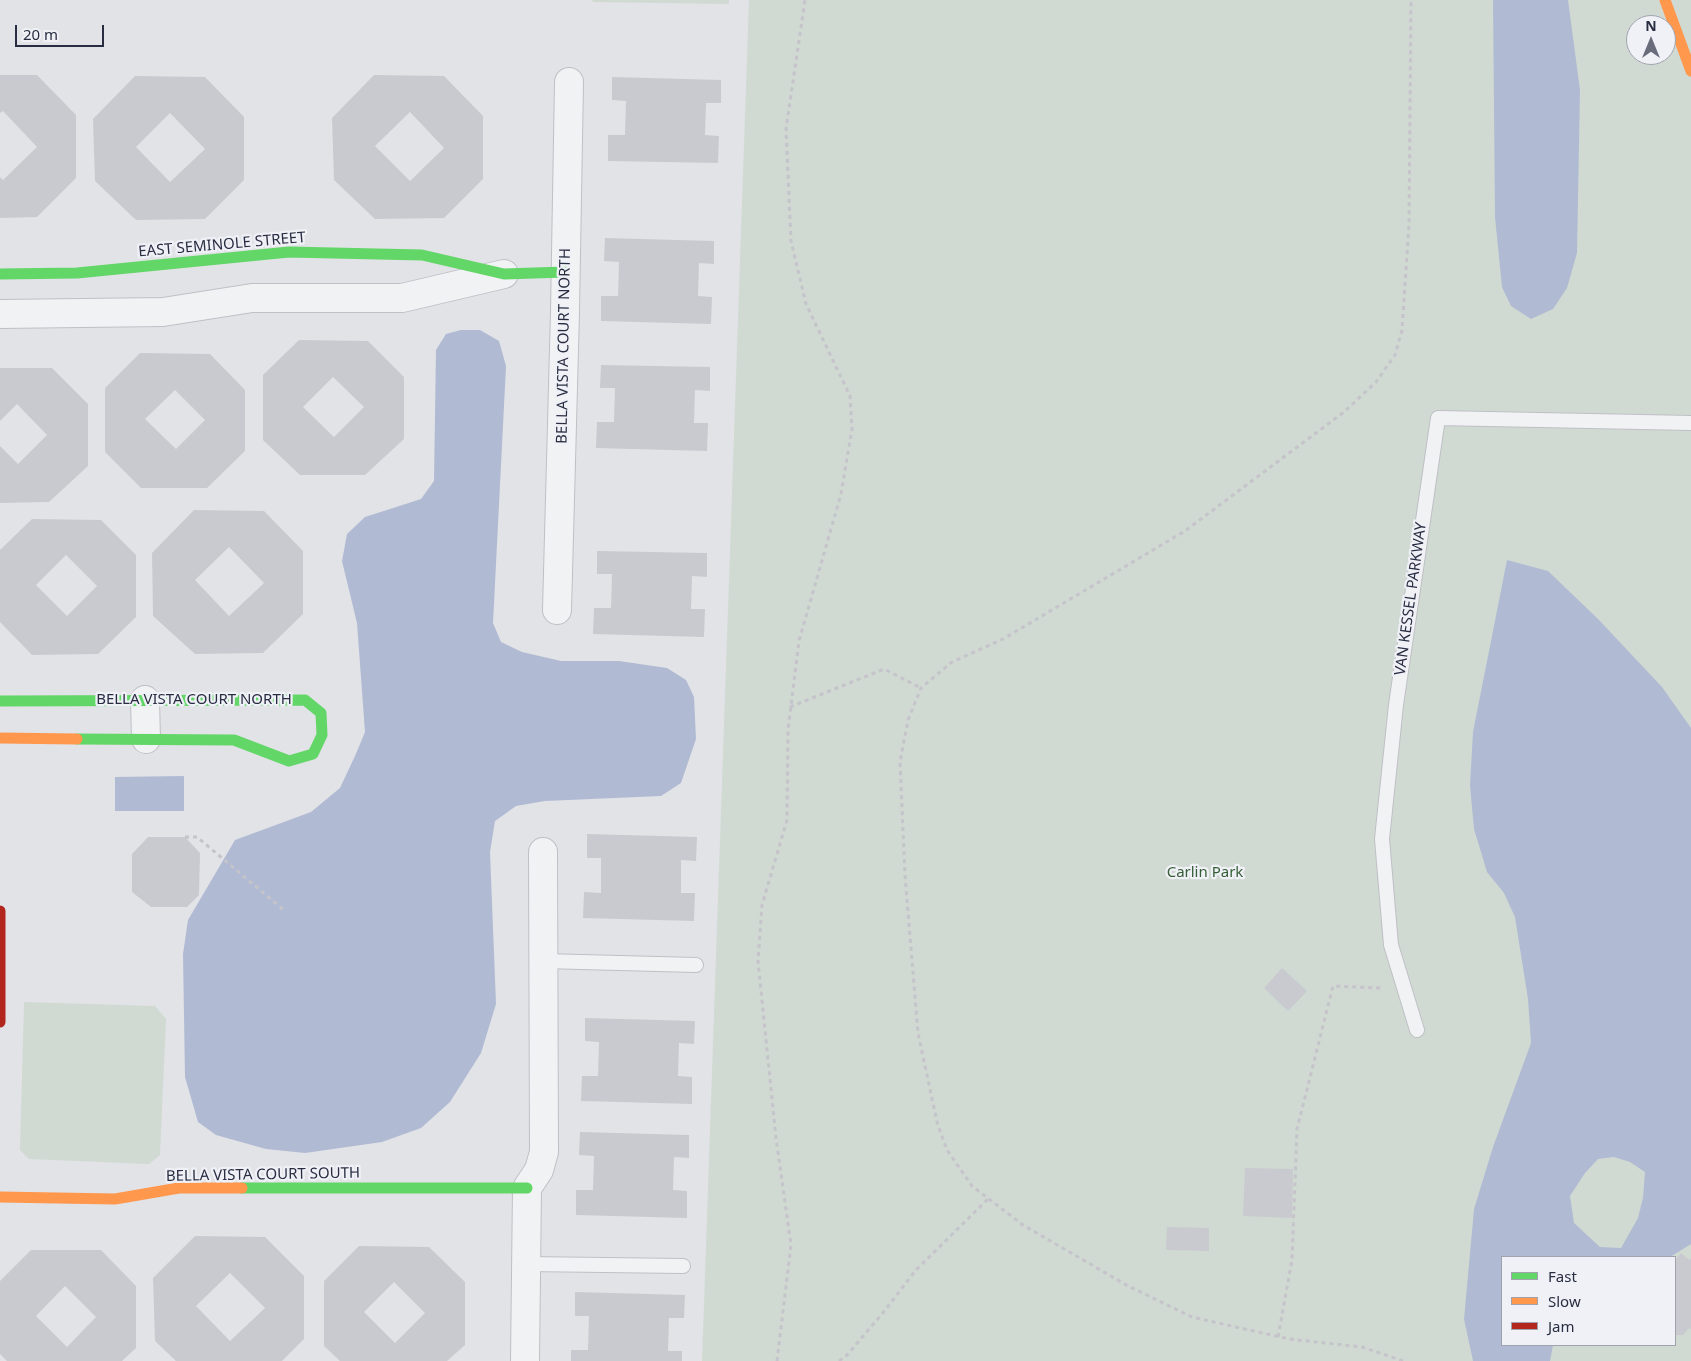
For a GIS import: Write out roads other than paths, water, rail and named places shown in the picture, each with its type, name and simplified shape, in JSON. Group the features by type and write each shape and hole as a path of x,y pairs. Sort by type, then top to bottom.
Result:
{"street":[{"path":"1665,0 1691,71"},
{"name":"BELLA VISTA COURT NORTH","path":"556,610 569,82"},
{"name":"EAST SEMINOLE STREET","path":"0,274 77,273 290,252 422,255 504,274 565,272"},
{"path":"0,314 163,312 252,298 402,298 504,274"},
{"path":"145,700 146,739"},
{"name":"BELLA VISTA COURT NORTH","path":"0,701 305,700 321,712 322,735 313,754 289,761 234,740 0,738"},
{"path":"525,1361 528,1188 539,1170 544,1152 543,852"},
{"path":"0,911 0,1022"},
{"name":"BELLA VISTA COURT SOUTH","path":"0,1197 115,1199 179,1188 528,1188"}],"lane":[{"name":"VAN KESSEL PARKWAY","path":"1417,1030 1391,945 1382,839 1396,705 1438,418 1691,423"},
{"path":"543,961 696,965"},
{"path":"526,1264 683,1266"}],"water":[{"path":"1493,0 1568,0 1580,90 1577,253 1567,288 1553,309 1531,319 1511,306 1502,287 1495,217"},
{"path":"461,330 480,330 499,341 506,366 493,623 501,642 522,652 561,661 619,661 667,668 686,680 694,697 696,739 681,783 661,796 545,801 516,806 495,821 490,852 496,1004 481,1053 450,1102 421,1128 382,1142 305,1153 266,1149 216,1135 198,1122 185,1077 183,954 188,920 235,840 311,812 340,788 355,756 365,732 357,623 342,561 347,534 365,517 421,499 434,481 436,350 446,334"},
{"path":"1507,560 1548,571 1598,619 1662,687 1691,728 1691,1244 1672,1256 1501,1256 1501,1346 1553,1346 1550,1361 1473,1361 1464,1319 1474,1209 1493,1147 1531,1043 1528,999 1515,917 1504,893 1487,872 1474,829 1470,785 1473,732","holes":["1614,1157 1630,1162 1645,1172 1643,1198 1638,1218 1621,1248 1600,1247 1574,1223 1570,1196 1585,1173 1598,1159"]},
{"path":"184,776 184,811 115,811 115,777"}],"park label":[{"name":"Carlin Park","path":"1205,873"}]}
